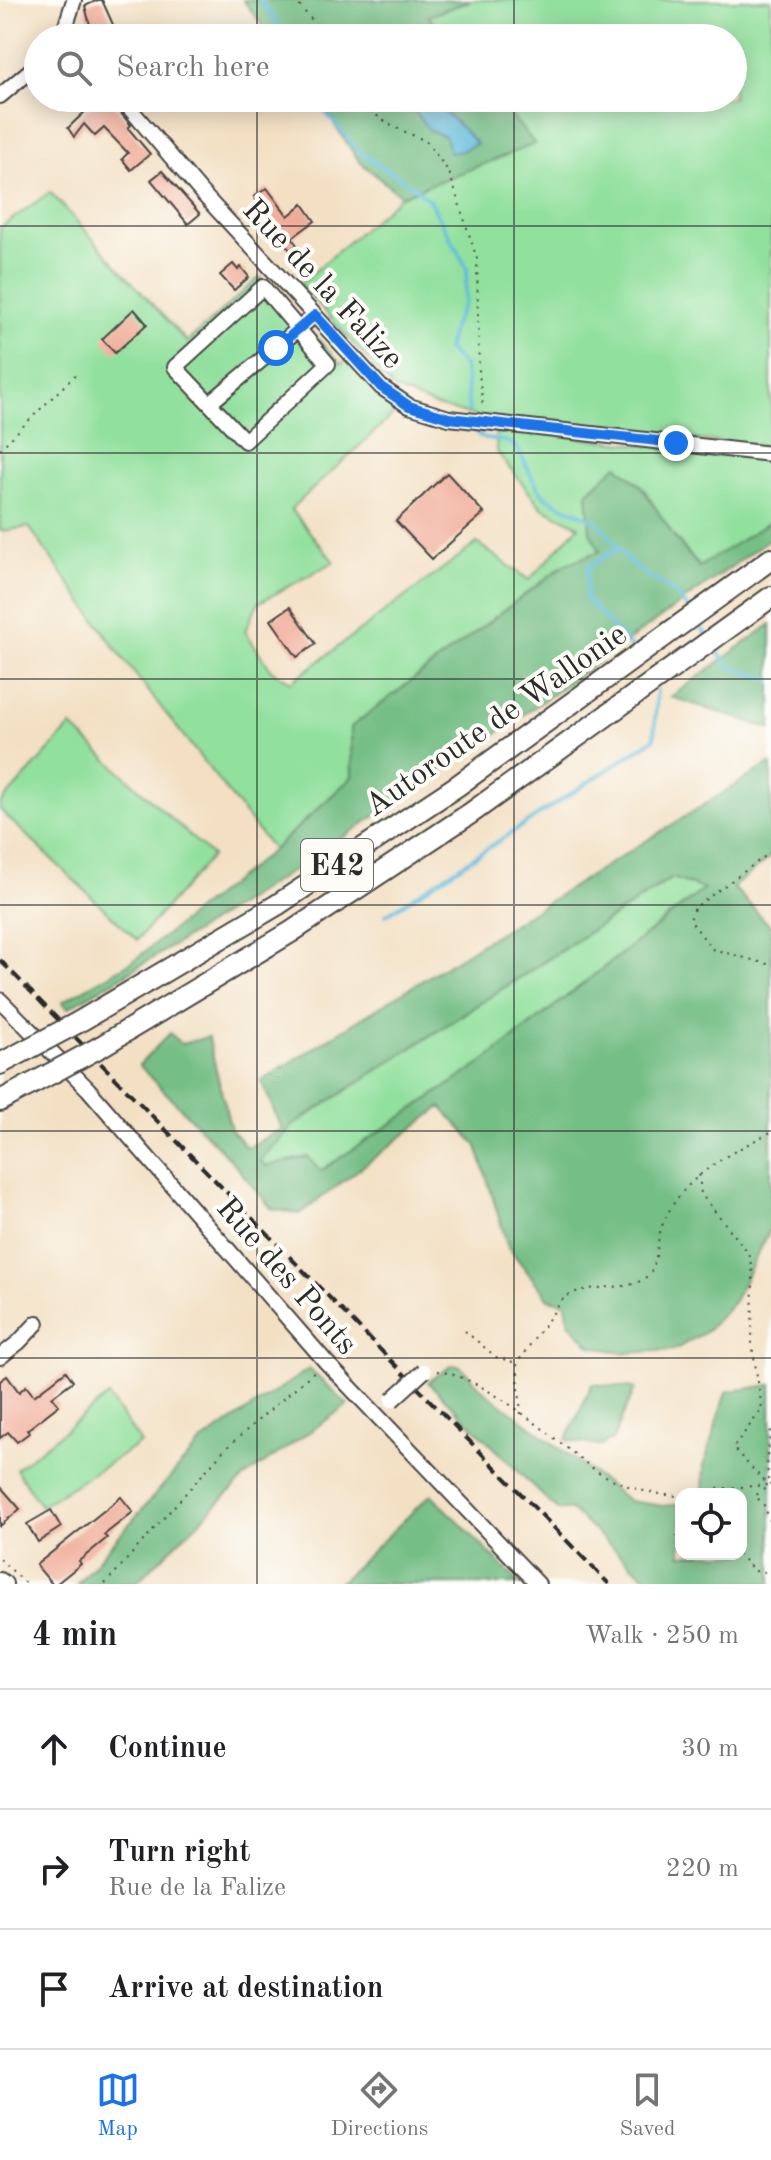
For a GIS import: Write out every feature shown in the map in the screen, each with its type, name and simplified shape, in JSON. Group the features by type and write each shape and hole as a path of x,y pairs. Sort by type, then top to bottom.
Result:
{"highway":[{"name":"Autoroute de Wallonie","path":"0,1064 77,1023 277,905 457,786 771,559"},
{"name":"Autoroute de Wallonie","path":"0,1101 100,1047 291,932 471,813 771,597"}],"street":[{"path":"68,24 74,0"},
{"path":"0,96 24,76"},
{"name":"Rue de la Falize","path":"133,112 201,192 381,387 409,406 449,418 485,423 771,454"},
{"path":"263,287 297,329 328,364 245,441 175,367 263,287"},
{"path":"210,403 315,315"},
{"name":"Rue des Ponts","path":"0,1000 88,1089 326,1362 538,1584"},
{"path":"0,1357 37,1323"},
{"path":"376,1416 431,1371"}],"path":[{"path":"294,0 317,24"},
{"path":"371,112 394,127 426,141 449,172 477,259 479,373 485,423"},
{"path":"0,449 75,375"},
{"path":"771,852 694,908 690,920 712,949 771,965"},
{"path":"521,1414 517,1363 563,1299 573,1291 586,1287 625,1287 648,1275 655,1260 657,1237 675,1198 699,1174 731,1152 771,1132"},
{"path":"699,1174 701,1194 748,1252 753,1273 752,1343 762,1409 733,1448 770,1484"},
{"path":"465,1331 504,1362 517,1363"},
{"path":"105,1584 225,1449 326,1362"},
{"path":"431,1371 452,1373 481,1386 614,1481 642,1491 675,1495"},
{"path":"770,1484 767,1456 771,1430"},
{"path":"725,1488 770,1484"},
{"path":"770,1484 755,1496 763,1503 771,1523"},
{"path":"744,1560 755,1571 771,1573"}],"green space":[{"path":"243,0 472,0 428,16 435,24 261,24"},
{"path":"472,0 771,0 771,447 488,419 435,406 394,389 300,284 401,196 534,144 508,112 747,112 747,24 435,24 428,16"},
{"path":"326,112 508,112 535,144 401,196 360,162"},
{"path":"50,192 187,342 260,277 341,364 349,359 396,412 291,509 334,562 258,603 245,631 271,670 291,682 477,543 529,580 579,526 542,508 497,452 495,428 771,460 771,521 700,567 675,538 642,487 617,466 600,551 564,565 351,727 352,777 273,850 124,660 29,527 0,531 0,228"},
{"path":"617,465 642,487 675,538 699,567 771,521 771,538 513,722 338,841 68,1008 62,1002 133,961 273,850 352,777 351,727 564,565 600,551 590,532 587,493"},
{"path":"771,624 771,729 671,697"},
{"path":"71,726 212,856 137,940 0,810 0,804"},
{"path":"771,763 771,857 733,887 771,927 771,1228 734,1301 707,1331 674,1350 623,1353 591,1346 569,1323 566,1303 549,1299 508,1247 477,1146 441,1107 300,1214 272,1209 230,1159 139,1065 170,1033 181,1044 208,1037 231,1130 247,1148 282,1129 261,1081","holes":["672,878 704,889 482,1063 321,1171 308,1157 266,1166 260,1160 296,1123"]},
{"path":"673,878 705,888 482,1063 320,1171 308,1157 265,1166 259,1159 296,1123"},
{"path":"452,1365 460,1366 484,1391 629,1501 675,1505 675,1560 747,1560 747,1488 703,1488 704,1465 726,1392 771,1385 771,1584 653,1584 571,1510 557,1510 428,1382"},
{"path":"309,1369 348,1405 246,1476 135,1584 77,1584 201,1442"},
{"path":"592,1384 635,1388 613,1439 601,1446 566,1440"},
{"path":"108,1396 141,1443 41,1506 16,1469"},
{"path":"431,1494 520,1584 338,1584"}],"water":[{"path":"415,112 444,112 477,144 450,153 445,136 430,131"}],"building":[{"path":"102,0 113,24 90,24 85,6"},
{"path":"85,112 120,112 131,125 128,128 150,154 131,170 122,159 128,153 104,128 95,136 84,124 74,137 68,128"},
{"path":"162,171 200,214 188,224 151,180"},
{"path":"267,188 288,216 303,204 315,221 292,238 297,245 290,250 283,241 277,245 268,234 277,228 254,197"},
{"path":"233,264 238,270 241,267 249,277 234,290 220,275"},
{"path":"134,309 147,324 115,353 102,339"},
{"path":"447,473 484,513 432,559 396,521"},
{"path":"290,607 316,644 297,657 271,620"},
{"path":"66,1371 73,1381 52,1397 59,1405 17,1442 8,1432 0,1438 0,1381 7,1376 19,1392 26,1386 34,1396"},
{"path":"0,1486 20,1509 0,1526"},
{"path":"121,1497 133,1512 104,1535 107,1538 79,1561 81,1564 52,1584 36,1565"},
{"path":"51,1510 61,1527 38,1542 27,1524"}],"waterway":[{"path":"260,0 278,24"},
{"path":"326,112 360,153 413,186 430,201 467,268 465,302 447,349 465,367 469,412"},
{"path":"474,429 482,437 516,447 535,484 545,496 600,524 627,559 675,594 689,610"},
{"path":"618,548 588,567 586,599 633,649"},
{"path":"696,620 707,636"},
{"path":"714,646 728,666 771,680"},
{"path":"386,915 654,739 657,690"}],"railway":[{"path":"0,960 609,1584"}],"route":[{"path":"276,348 315,315 381,387 409,406 449,418 676,443"}]}
